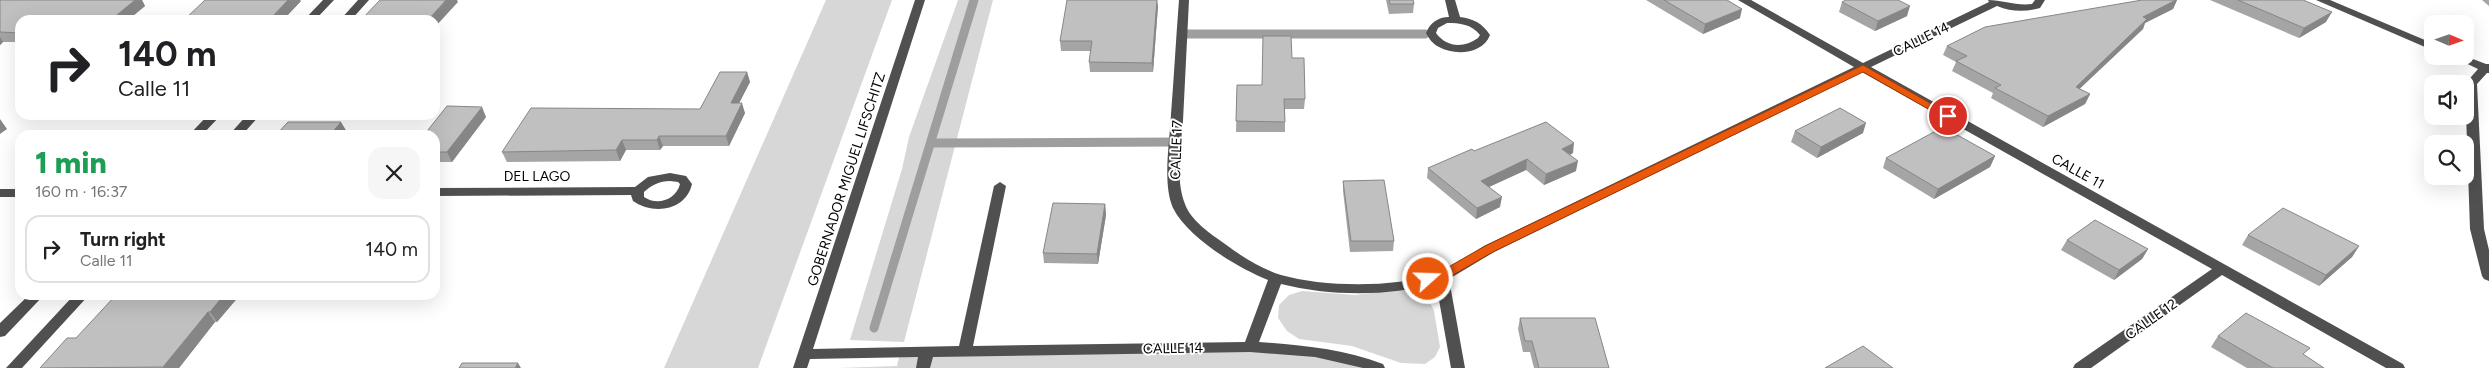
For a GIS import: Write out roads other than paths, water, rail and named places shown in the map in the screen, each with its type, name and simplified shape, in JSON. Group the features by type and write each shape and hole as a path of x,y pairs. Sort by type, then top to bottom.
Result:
{"street":[{"path":"314,15 329,0"},
{"path":"350,15 364,0"},
{"name":"GOBERNADOR MIGUEL LIFSCHITZ","path":"802,361 920,0"},
{"name":"CALLE 17","path":"1184,0 1174,166 1175,186 1181,210 1205,237 1276,278 1351,287 1385,286 1442,276"},
{"path":"1450,0 1455,20"},
{"name":"CALLE 11","path":"1742,0 2398,368"},
{"name":"CALLE 14","path":"1442,276 1489,249 1863,68 1995,1 2007,6 2028,8 2036,6 2040,0"},
{"path":"2321,0 2424,43"},
{"path":"2474,63 2488,68 2471,84 2477,229 2489,276"},
{"path":"200,130 210,120"},
{"path":"240,130 249,120"},
{"path":"965,351 1000,186"},
{"name":"DEL LAGO","path":"440,192 638,191"},
{"path":"0,193 15,193"},
{"name":"CALLE 12","path":"2080,368 2222,269"},
{"path":"1442,276 1458,368"},
{"path":"1250,347 1276,278"},
{"path":"0,332 32,300"},
{"path":"13,368 77,300"},
{"name":"CALLE 14","path":"802,361 926,352 1250,347 1315,351 1356,359 1378,368"},
{"path":"923,368 926,352"}],"waterway":[{"path":"874,328 974,0"},
{"path":"1182,34 1425,34"},
{"path":"931,143 1176,142"}]}
